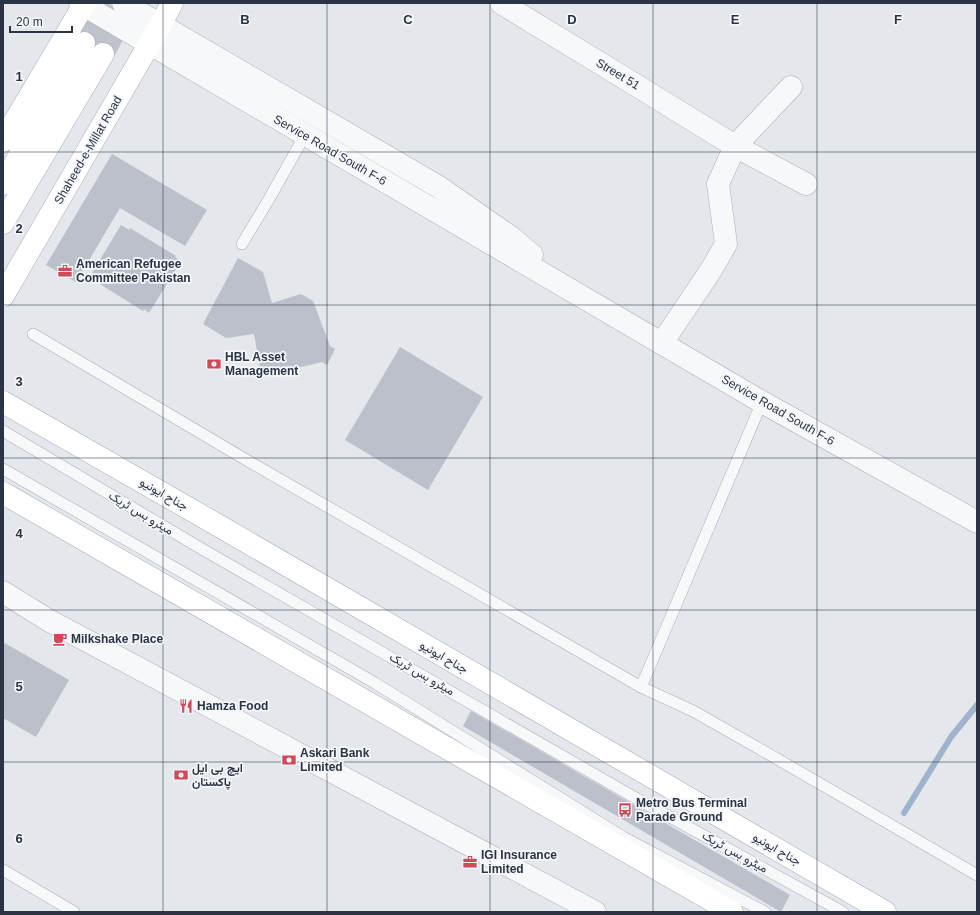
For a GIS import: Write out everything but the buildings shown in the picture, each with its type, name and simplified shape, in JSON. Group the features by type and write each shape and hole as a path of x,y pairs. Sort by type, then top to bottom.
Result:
{"main road":[{"name":"Shaheed-e-Millat Road","path":"3,296 172,3"},
{"path":"3,141 83,4"},
{"path":"3,184 84,43"},
{"path":"3,223 102,54"},
{"name":"جناح ایونیو","path":"3,402 885,912"},
{"path":"3,493 732,912"}],"street":[{"name":"Service Road South F-6","path":"124,3 439,186 512,238 581,296"},
{"name":"Street 51","path":"500,3 603,64 735,146 806,184"},
{"name":"Service Road South F-6","path":"83,4 304,135 762,402 977,522"},
{"path":"662,343 711,270 726,244 718,184 735,146 791,87"},
{"path":"3,592 48,620 594,912"}],"lane":[{"path":"242,244 269,199 304,135"},
{"path":"33,334 262,469 641,687 693,711 977,875"},
{"path":"641,687 762,402"},
{"name":"میٹرو بس ٹریک","path":"3,431 209,553 639,800 843,912"},
{"path":"3,469 375,683 623,837 765,912"},
{"path":"3,870 74,912"}],"waterway":[{"path":"904,813 951,737 977,705"}],"tunnel":[{"path":"84,43 107,3"},
{"path":"103,54 127,9"}],"place":[{"name":"American Refugee Committee Pakistan","path":"65,271"},
{"name":"HBL Asset Management","path":"214,364"},
{"name":"Milkshake Place","path":"60,639"},
{"name":"Hamza Food","path":"186,706"},
{"name":"Askari Bank Limited","path":"289,760"},
{"name":"ایچ بی ایل پاکستان","path":"181,775"},
{"name":"Metro Bus Terminal Parade Ground","path":"625,810"},
{"name":"IGI Insurance Limited","path":"470,862"}]}
